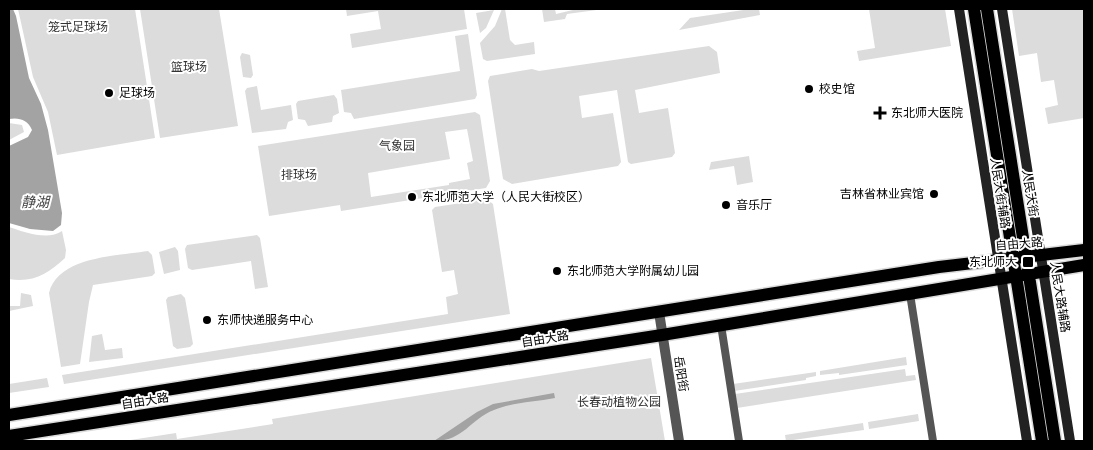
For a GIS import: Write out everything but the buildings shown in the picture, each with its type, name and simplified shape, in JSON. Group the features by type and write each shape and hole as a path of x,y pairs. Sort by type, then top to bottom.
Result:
{"main road":[{"name":"人民大街辅路","path":"959,9 1027,441"},
{"path":"974,9 1042,441"},
{"name":"人民大街","path":"987,9 1055,441"},
{"name":"人民大路辅路","path":"1002,9 1070,441"},
{"name":"自由大路","path":"9,415 659,312 998,260 1084,250"},
{"name":"自由大路","path":"9,436 662,335 1084,265"}],"street":[{"path":"910,294 933,441"},
{"name":"岳阳街","path":"659,312 679,441"},
{"path":"721,325 739,441"}],"green space":[{"name":"笼式足球场","path":"18,9 135,9 155,138 57,155 48,112 33,77"},
{"name":"篮球场","path":"140,9 219,9 238,126 160,138"},
{"path":"346,9 464,9 467,29 352,48 350,34 381,29 378,11 347,16"},
{"path":"502,9 505,9 510,40 515,45 534,42 535,54 487,61 483,59 480,43 495,26"},
{"path":"542,9 555,9 556,14 577,9 604,9 567,14 565,19 544,22"},
{"path":"759,9 760,15 679,30 690,18"},
{"path":"869,9 945,9 951,46 859,61 857,51 875,48"},
{"path":"1012,9 1084,9 1084,118 1048,124 1045,108 1058,105 1054,80 1041,82 1037,53 1019,56"},
{"path":"494,10 486,28 480,33 476,13"},
{"path":"468,34 477,95 475,99 354,119 351,113 344,112 341,90 460,71 455,36"},
{"path":"709,46 717,52 720,73 635,90 639,113 668,108 675,153 672,157 631,164 628,162 617,90 579,96 582,118 613,113 621,162 618,166 512,184 503,179 488,81 490,76 532,69 539,71"},
{"path":"242,53 250,55 253,75 251,78 243,77 240,57"},
{"path":"257,86 261,110 291,105 293,120 288,122 286,129 252,133 245,91 247,88"},
{"path":"334,95 337,99 339,113 333,116 332,122 308,126 305,120 298,119 296,104 298,101"},
{"path":"475,112 480,115 490,181 486,188 341,211 340,205 269,216 258,146","holes":["467,129 473,161 467,163 470,179 449,183 449,185 371,197 368,173 450,159 445,132"]},
{"path":"9,123 22,125 24,132 9,140"},
{"path":"749,156 753,182 737,185 734,166 709,170 711,162"},
{"path":"487,199 493,204 510,314 64,384 62,375 448,314 446,297 458,294 454,270 442,272 432,210 435,207"},
{"path":"9,227 43,235 56,234 62,231 66,250 65,258 40,276 25,280 9,279"},
{"path":"257,235 260,238 268,287 255,289 251,261 192,270 188,268 185,249 187,245"},
{"path":"175,247 178,251 180,270 164,274 159,252"},
{"path":"148,251 152,255 155,273 152,276 93,285 80,364 61,367 49,293 55,281 64,272 76,265 91,260"},
{"path":"21,293 31,295 33,306 9,311 9,306 20,306"},
{"path":"181,294 185,298 193,344 190,347 177,349 173,346 166,300 168,297"},
{"path":"102,334 105,350 122,348 123,358 89,362 92,336"},
{"path":"906,357 907,365 839,375 839,373 820,375 820,371"},
{"name":"长春动植物公园","path":"651,358 665,441 124,441 176,433 177,439 273,424 272,419"},
{"path":"905,369 906,376 915,375 916,380 737,408 735,394"},
{"path":"816,372 816,376 806,378 806,380 734,391 733,384"},
{"path":"47,378 49,387 9,393 9,384"},
{"path":"918,414 919,421 869,429 868,422"},
{"path":"863,423 864,430 786,441 785,435"}],"water":[{"name":"静湖","path":"9,9 13,9 16,16 29,78 41,104 48,130 62,213 61,225 53,231 30,229 9,223 9,146 28,137 32,130 23,120 9,119"},
{"path":"554,393 555,398 501,407 486,414 460,434 444,440 434,441 477,412 493,404"}],"place":[{"name":"校史馆","path":"809,89"},
{"name":"足球场","path":"109,93"},
{"name":"东北师大医院","path":"880,113"},
{"name":"吉林省林业宾馆","path":"934,194"},
{"name":"东北师范大学（人民大街校区）","path":"412,197"},
{"name":"音乐厅","path":"726,205"},
{"name":"东北师大","path":"1028,262"},
{"name":"东北师范大学附属幼儿园","path":"557,271"},
{"name":"东师快递服务中心","path":"207,320"}],"park label":[{"name":"气象园","path":"397,146"},
{"name":"排球场","path":"299,175"}]}
